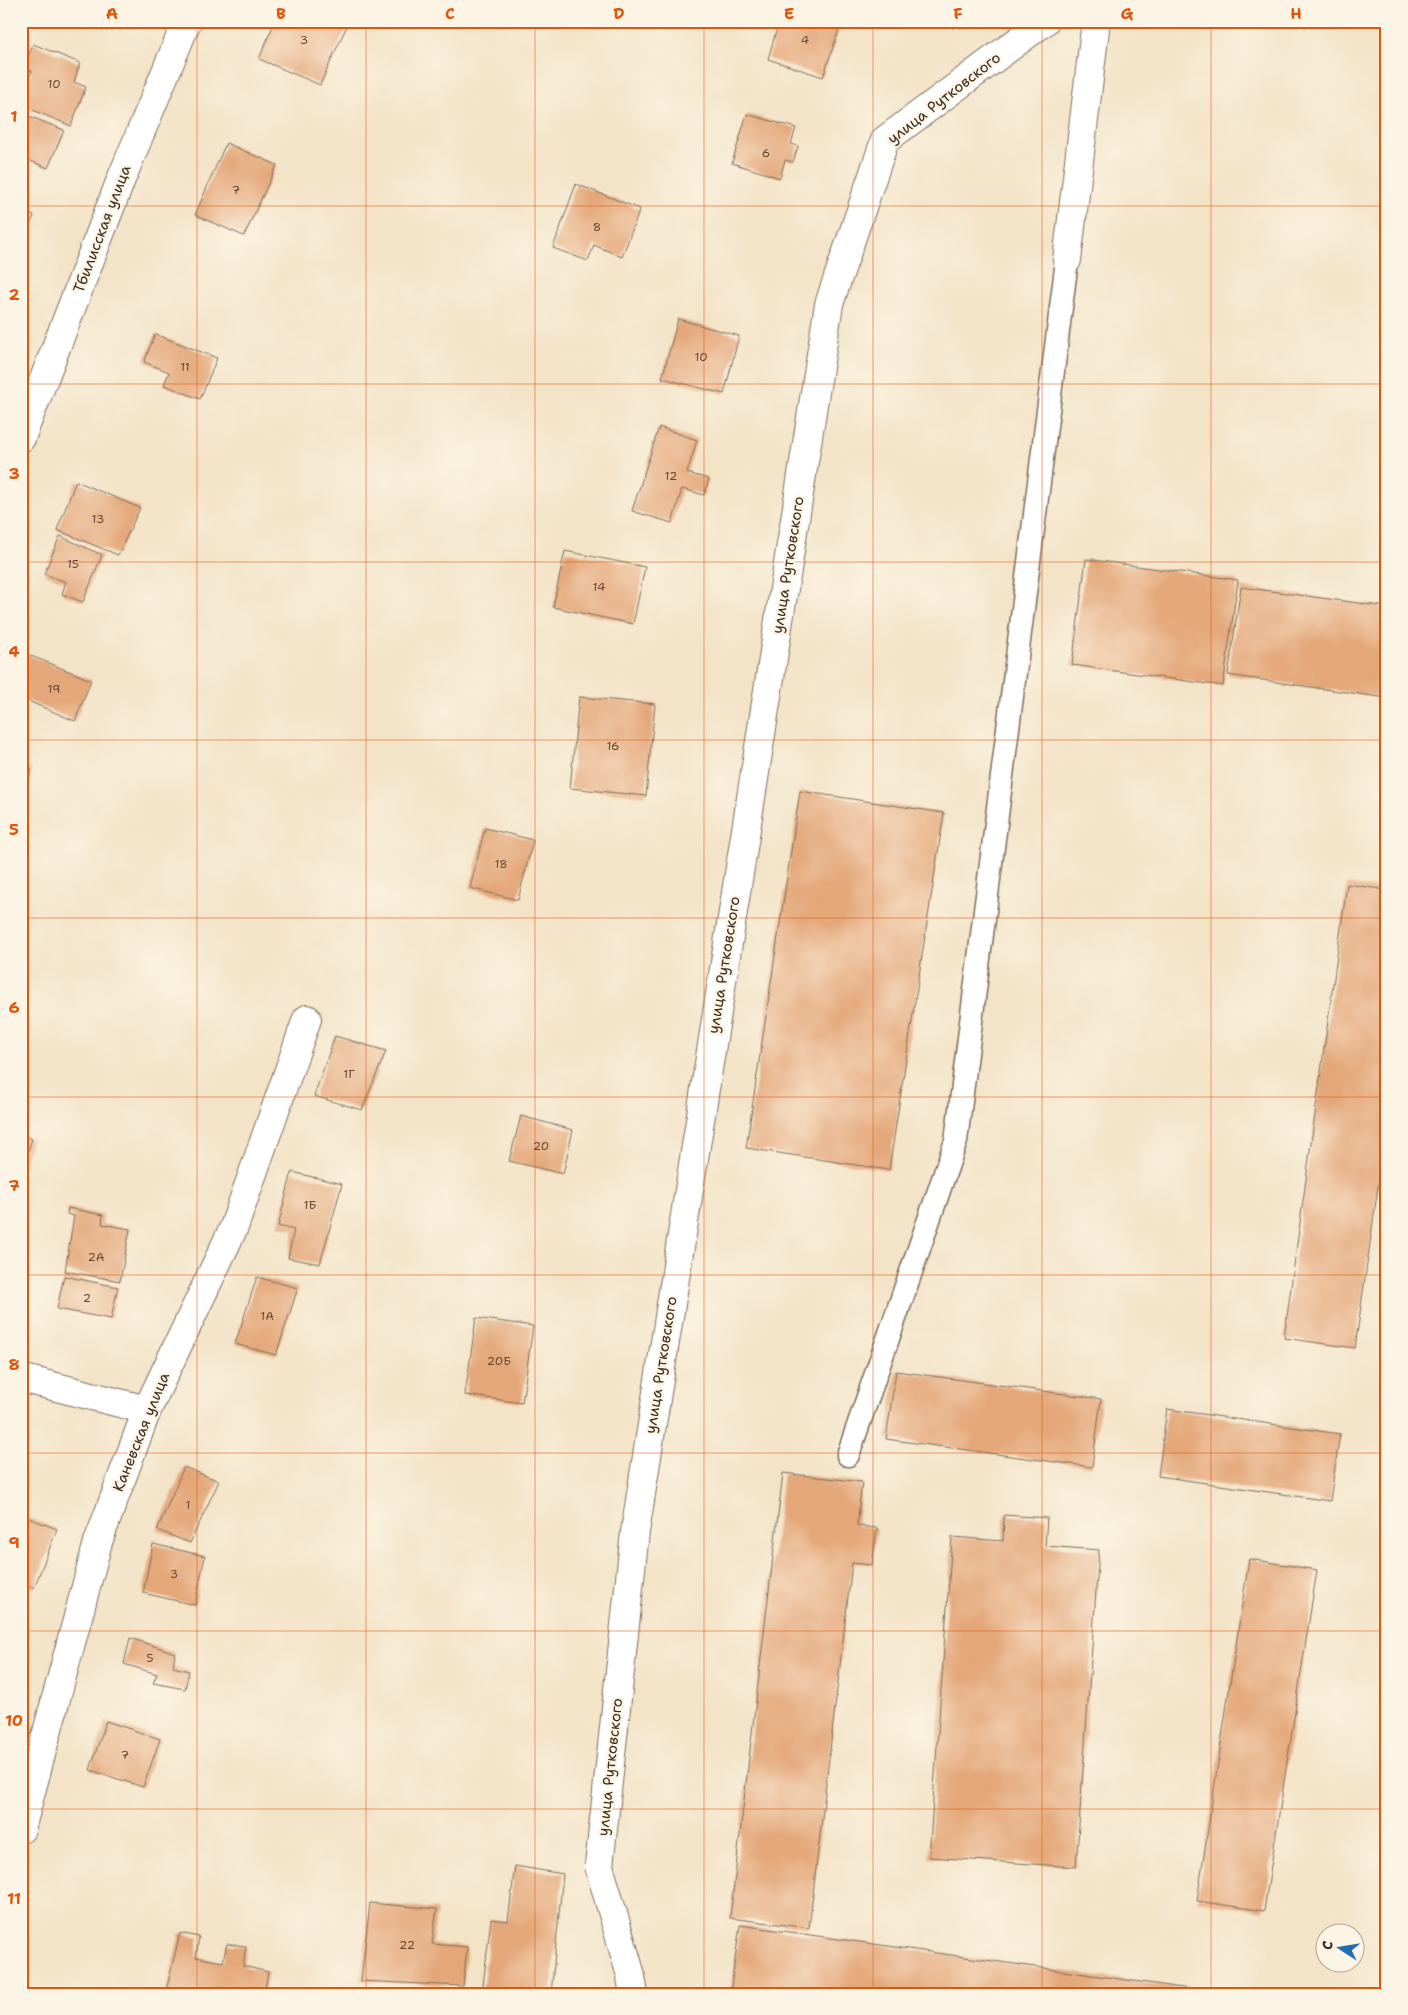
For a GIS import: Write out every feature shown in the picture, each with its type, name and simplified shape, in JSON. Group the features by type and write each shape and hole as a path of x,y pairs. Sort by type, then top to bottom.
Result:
{"street":[{"name":"Тбилисская улица","path":"21,438 122,177 187,21"},
{"name":"улица Рутковского","path":"634,1994 630,1972 599,1866 635,1532 829,304 885,140 1045,21"},
{"path":"1067,260 1096,21"},
{"name":"Каневская улица","path":"21,1829 98,1542 147,1410 234,1227 307,1020"},
{"path":"21,1378 147,1410"}],"lane":[{"path":"848,1454 956,1141 1067,260"}],"building":[{"path":"275,21 349,21 320,85 259,59"},
{"path":"779,21 842,21 823,77 768,59"},
{"path":"33,44 80,63 74,82 86,87 71,126 21,105 21,99 32,71 24,68"},
{"path":"21,113 64,130 48,168 21,157"},
{"path":"747,114 796,128 791,144 798,146 793,162 785,160 780,178 732,163"},
{"path":"226,143 277,165 244,236 195,215"},
{"path":"576,184 640,209 622,257 594,245 588,261 553,248"},
{"path":"21,211 34,216 21,245"},
{"path":"678,319 739,336 724,394 662,378"},
{"path":"155,334 217,358 200,399 164,385 169,372 144,362"},
{"path":"659,427 697,440 687,473 709,479 704,495 682,489 672,523 632,511"},
{"path":"76,481 140,508 118,555 57,530"},
{"path":"60,536 102,555 83,602 62,594 66,582 44,574"},
{"path":"565,551 645,567 633,624 553,607"},
{"path":"1086,559 1238,580 1223,686 1072,665"},
{"path":"1241,587 1387,607 1387,698 1228,675"},
{"path":"21,652 91,680 75,721 21,698"},
{"path":"579,697 655,704 646,796 570,788"},
{"path":"21,765 32,769 22,802 21,802"},
{"path":"800,791 944,813 889,1170 746,1148"},
{"path":"21,826 29,829 25,844 21,842"},
{"path":"485,828 533,840 518,900 470,888"},
{"path":"1347,884 1387,890 1387,1124 1355,1348 1284,1338"},
{"path":"335,1036 386,1051 362,1110 314,1096"},
{"path":"521,1116 573,1130 563,1174 509,1161"},
{"path":"21,1135 32,1139 22,1168 21,1168"},
{"path":"292,1172 342,1184 320,1264 288,1258 294,1230 278,1226"},
{"path":"68,1208 103,1215 102,1224 130,1229 120,1281 65,1271 74,1216 67,1214"},
{"path":"64,1276 118,1287 111,1319 57,1309"},
{"path":"257,1277 298,1288 276,1355 235,1344"},
{"path":"476,1318 533,1326 522,1403 465,1395"},
{"path":"896,1371 1101,1399 1092,1467 886,1439"},
{"path":"1167,1409 1340,1434 1330,1501 1158,1476"},
{"path":"184,1467 219,1481 190,1543 157,1530"},
{"path":"783,1473 862,1482 857,1526 877,1528 872,1565 852,1563 809,1928 730,1918"},
{"path":"21,1515 57,1529 34,1588 21,1583"},
{"path":"1004,1515 1047,1518 1045,1546 1099,1550 1076,1867 929,1857 952,1537 1003,1541"},
{"path":"153,1544 205,1556 195,1605 143,1593"},
{"path":"1249,1559 1317,1570 1264,1911 1197,1901"},
{"path":"130,1638 175,1653 173,1667 189,1671 185,1689 153,1683 157,1674 124,1664"},
{"path":"106,1721 160,1739 143,1787 90,1770"},
{"path":"515,1866 563,1874 551,1994 482,1993 491,1919 508,1921"},
{"path":"370,1903 437,1909 432,1944 467,1947 463,1986 361,1981"},
{"path":"740,1925 1218,1993 1218,1994 730,1994"},
{"path":"180,1933 199,1937 196,1957 223,1962 227,1944 246,1946 243,1966 268,1972 264,1994 181,1994 166,1991"}]}
